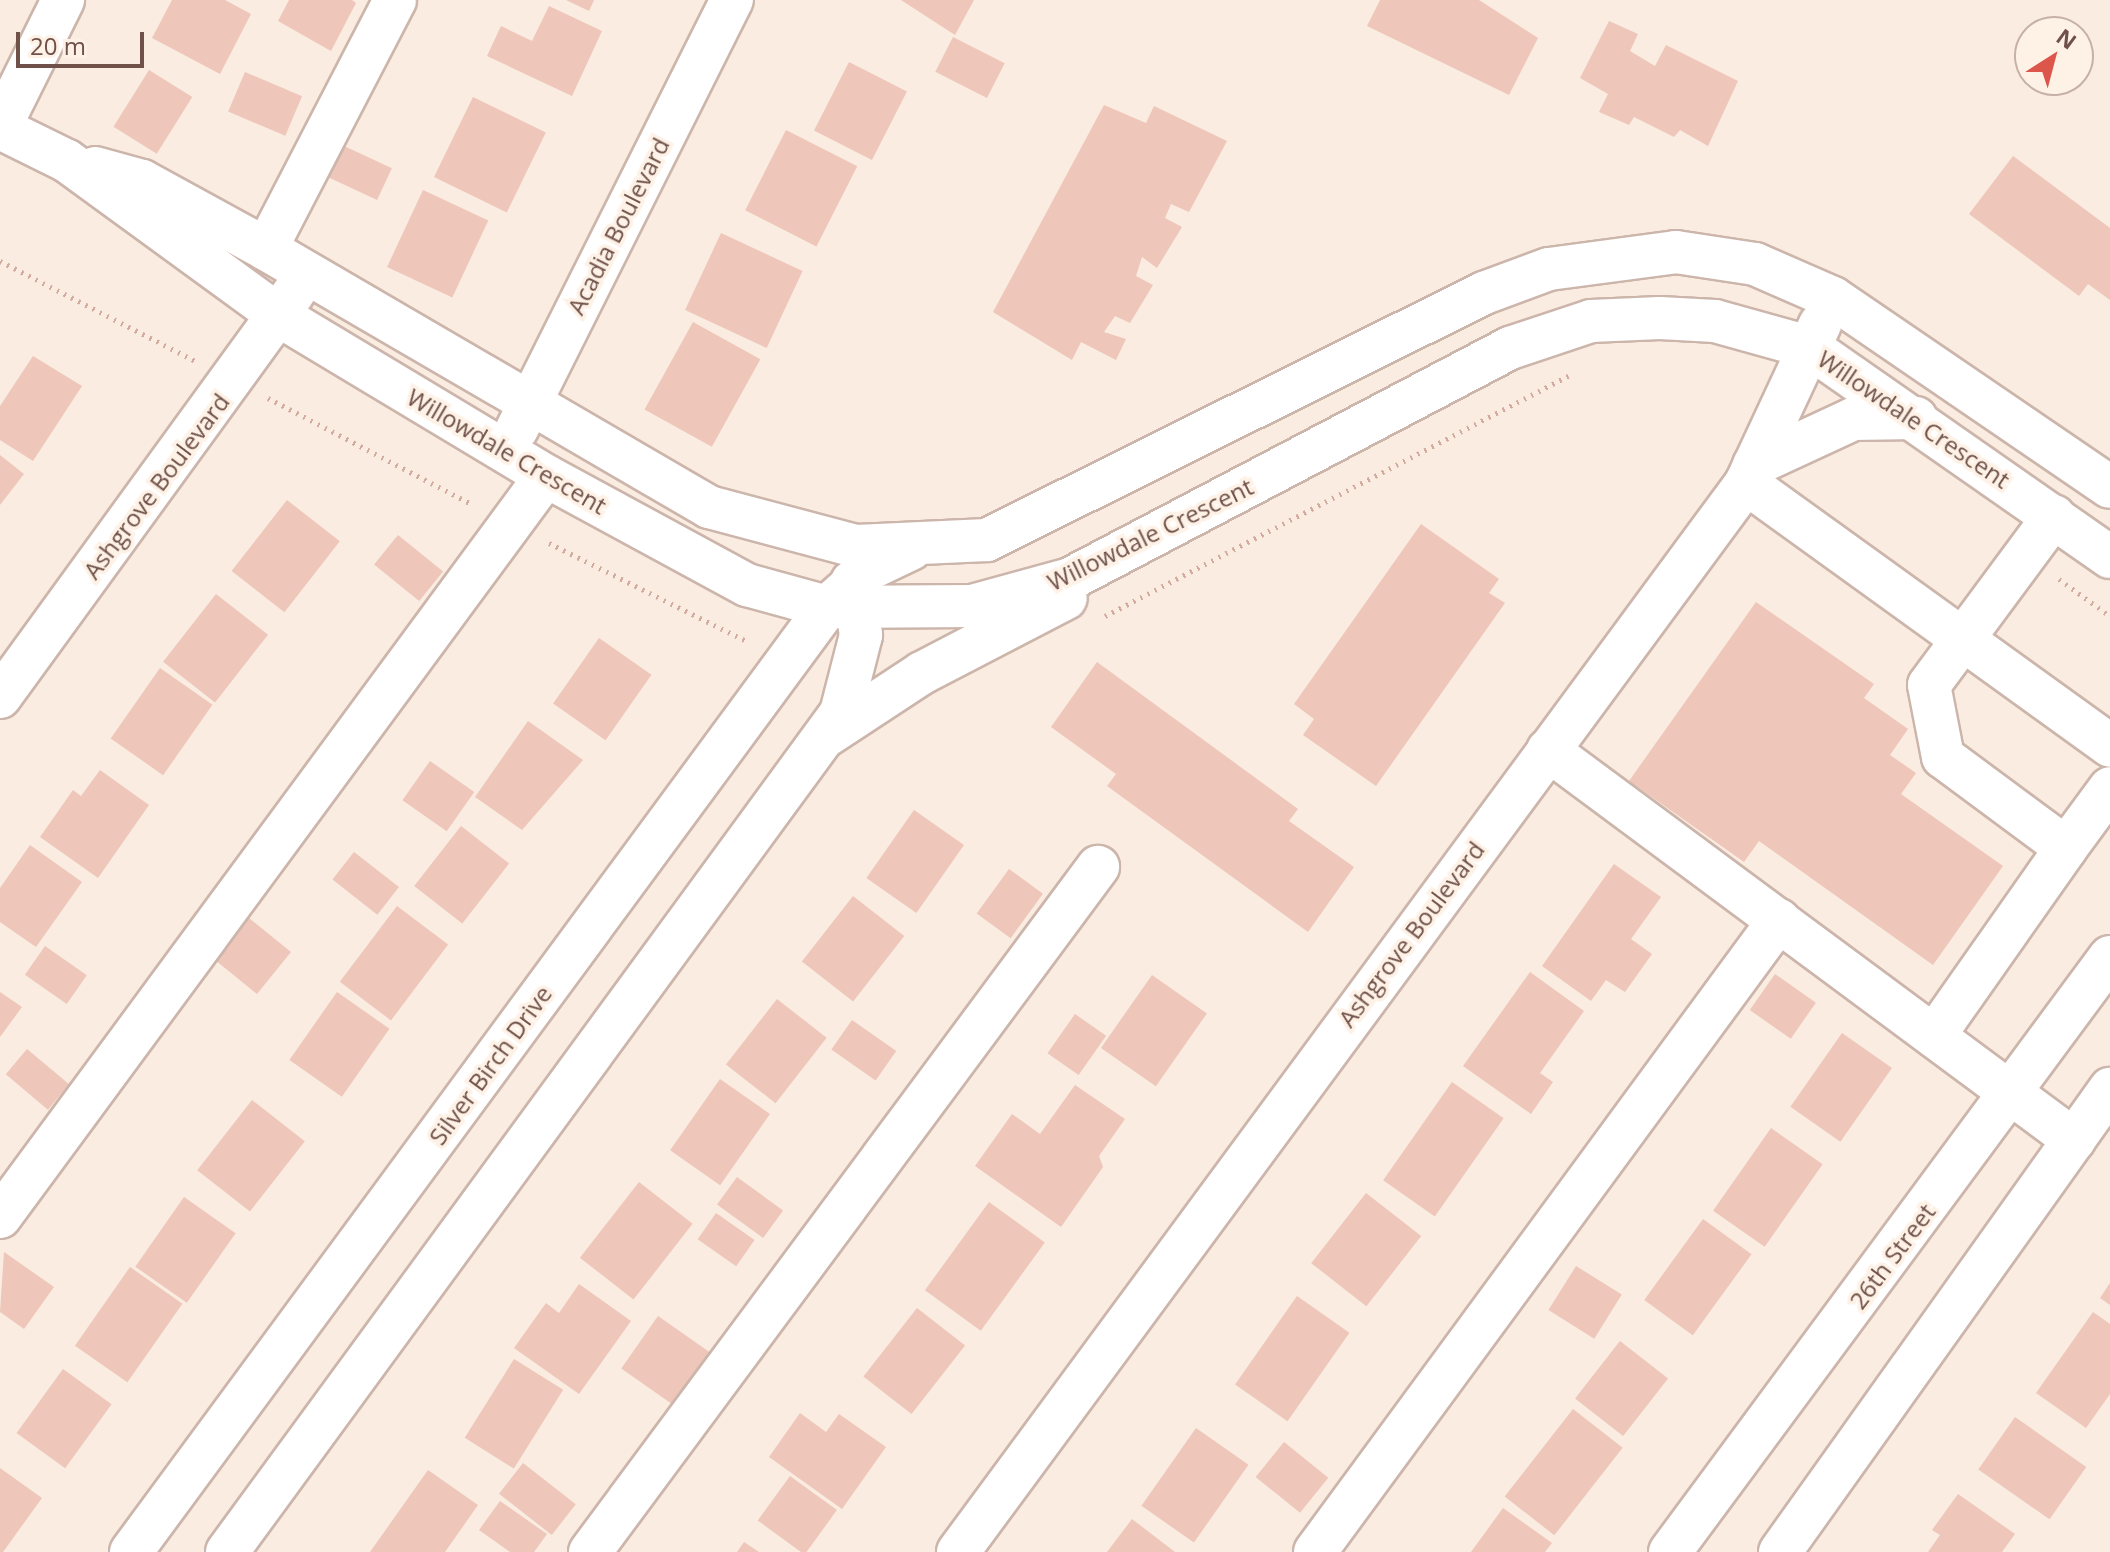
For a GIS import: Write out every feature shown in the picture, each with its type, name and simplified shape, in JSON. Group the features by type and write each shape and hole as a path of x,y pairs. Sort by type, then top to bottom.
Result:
{"street":[{"path":"0,128 63,0"},
{"path":"266,249 395,0"},
{"name":"Acadia Boulevard","path":"506,452 732,0"},
{"name":"Willowdale Crescent","path":"0,128 67,161 278,315 546,476 747,585 843,585 972,606 1105,562 1552,332 1591,321 1701,320 1809,347 1916,418 2110,557"},
{"name":"Willowdale Crescent","path":"67,161 142,181 308,273 528,405 843,585"},
{"name":"Silver Birch Drive","path":"131,1552 843,585 912,548 987,540 1044,516 1484,293 1549,269 1676,252 1755,264 1833,298"},
{"name":"Ashgrove Boulevard","path":"0,697 308,273"},
{"path":"1833,298 2110,487"},
{"name":"Ashgrove Boulevard","path":"958,1552 1750,474 1833,298"},
{"path":"1916,418 1853,419 1750,474 1963,640 2110,746"},
{"path":"0,1217 546,476"},
{"path":"2054,516 1929,685 1943,757 2066,848"},
{"path":"825,736 922,673 1062,601 1105,562"},
{"path":"227,1552 825,736 854,682 843,585"},
{"path":"1548,750 2074,1140"},
{"path":"1934,1036 2110,788"},
{"path":"590,1552 1098,867"},
{"path":"1315,1552 1779,920"},
{"name":"26th Street","path":"1670,1552 2014,1095 2110,957"},
{"path":"1780,1552 2110,1089"}],"building":[{"path":"172,0 225,0 251,14 220,74 152,38"},
{"path":"289,0 352,0 356,3 331,51 278,21"},
{"path":"566,0 594,0 589,11"},
{"path":"901,0 974,0 955,35"},
{"path":"1380,0 1479,0 1538,38 1509,95 1367,26"},
{"path":"549,6 602,31 572,96 487,56 501,26 532,41"},
{"path":"1609,21 1638,34 1630,51 1655,66 1666,45 1738,81 1708,146 1680,130 1674,137 1634,117 1629,125 1599,112 1608,94 1580,78"},
{"path":"953,37 1005,63 987,98 935,72"},
{"path":"849,62 907,92 872,160 814,131"},
{"path":"149,70 192,97 157,154 113,127"},
{"path":"245,72 302,96 285,136 228,112"},
{"path":"473,97 546,133 507,213 434,177"},
{"path":"1104,105 1146,123 1154,106 1227,141 1189,212 1171,204 1165,218 1182,227 1157,268 1142,257 1136,276 1153,285 1130,323 1115,316 1104,332 1126,339 1116,360 1081,342 1072,360 993,312"},
{"path":"786,130 857,166 816,247 745,210"},
{"path":"342,145 392,168 377,200 327,177"},
{"path":"2013,156 2110,228 2110,300 2088,284 2079,296 1969,214"},
{"path":"423,190 488,220 452,297 387,267"},
{"path":"721,233 803,271 767,348 685,310"},
{"path":"693,322 760,359 712,447 645,409"},
{"path":"33,356 82,386 33,461 0,440 0,406"},
{"path":"0,455 24,474 0,505"},
{"path":"287,500 340,541 284,612 232,571"},
{"path":"1421,524 1499,579 1489,593 1505,603 1376,786 1303,735 1314,719 1294,704"},
{"path":"398,535 443,572 419,601 374,565"},
{"path":"216,594 268,635 215,702 163,662"},
{"path":"1756,602 1874,684 1864,698 1908,729 1890,755 1916,773 1901,794 2003,866 1933,965 1759,841 1744,862 1629,781"},
{"path":"599,638 651,675 606,740 553,704"},
{"path":"1097,662 1298,809 1289,821 1354,867 1308,932 1107,786 1116,774 1051,727"},
{"path":"160,668 212,705 163,775 111,738"},
{"path":"528,721 583,760 522,830 475,797"},
{"path":"430,761 474,792 447,831 402,800"},
{"path":"100,770 149,805 98,878 40,837 73,790 81,796"},
{"path":"914,810 964,845 916,913 866,878"},
{"path":"461,826 509,864 462,923 414,886"},
{"path":"30,845 82,882 36,947 0,922 0,888"},
{"path":"354,852 399,887 377,915 332,880"},
{"path":"1614,864 1661,897 1631,939 1652,954 1625,992 1606,980 1591,1001 1542,966"},
{"path":"1009,869 1043,894 1011,938 977,913"},
{"path":"853,896 904,936 853,1001 802,961"},
{"path":"397,906 448,945 391,1020 340,982"},
{"path":"249,918 291,952 257,994 215,960"},
{"path":"45,946 87,975 67,1004 25,975"},
{"path":"1530,972 1584,1011 1540,1073 1553,1082 1531,1114 1463,1066"},
{"path":"1775,974 1816,1003 1791,1039 1750,1010"},
{"path":"1152,975 1207,1013 1156,1086 1101,1048"},
{"path":"0,992 22,1007 0,1037"},
{"path":"337,992 389,1029 342,1097 289,1060"},
{"path":"777,999 827,1038 776,1103 726,1064"},
{"path":"1075,1014 1106,1036 1079,1075 1047,1053"},
{"path":"852,1020 896,1051 876,1080 831,1049"},
{"path":"1842,1033 1892,1068 1840,1142 1790,1107"},
{"path":"27,1049 69,1084 48,1110 6,1074"},
{"path":"720,1079 770,1114 720,1185 670,1150"},
{"path":"1452,1082 1504,1118 1435,1216 1383,1180"},
{"path":"1075,1085 1125,1119 1099,1156 1103,1167 1061,1227 975,1166 1012,1114 1040,1134"},
{"path":"252,1100 305,1141 250,1211 197,1170"},
{"path":"1771,1128 1823,1164 1765,1247 1713,1211"},
{"path":"737,1177 783,1211 763,1238 717,1205"},
{"path":"639,1182 693,1224 633,1300 580,1258"},
{"path":"1366,1193 1421,1236 1366,1306 1311,1263"},
{"path":"184,1197 236,1233 187,1303 135,1267"},
{"path":"989,1202 1045,1243 981,1331 925,1290"},
{"path":"716,1213 755,1240 736,1266 698,1239"},
{"path":"1703,1219 1752,1254 1693,1335 1644,1300"},
{"path":"4,1252 54,1287 24,1329 0,1312"},
{"path":"1576,1266 1622,1295 1594,1339 1548,1310"},
{"path":"130,1267 182,1304 127,1382 75,1346"},
{"path":"2110,1283 2110,1305 2100,1298"},
{"path":"579,1284 631,1321 579,1394 514,1348 546,1303 559,1313"},
{"path":"1297,1296 1349,1333 1287,1421 1235,1384"},
{"path":"917,1308 965,1346 912,1414 863,1377"},
{"path":"2093,1312 2110,1324 2110,1394 2086,1428 2036,1393"},
{"path":"658,1316 710,1353 674,1405 621,1368"},
{"path":"1620,1341 1668,1379 1623,1436 1575,1399"},
{"path":"514,1359 563,1390 514,1469 465,1438"},
{"path":"63,1369 112,1404 65,1468 17,1433"},
{"path":"1573,1409 1623,1448 1554,1535 1505,1496"},
{"path":"800,1413 826,1432 839,1414 886,1447 842,1509 769,1457"},
{"path":"2015,1417 2086,1467 2050,1519 1978,1469"},
{"path":"1196,1428 1248,1465 1194,1543 1142,1506"},
{"path":"1284,1442 1328,1478 1300,1513 1256,1477"},
{"path":"523,1463 576,1504 552,1535 499,1494"},
{"path":"0,1468 42,1498 3,1552 0,1552"},
{"path":"428,1470 478,1505 445,1552 370,1552"},
{"path":"790,1476 837,1510 806,1552 801,1552 758,1520"},
{"path":"1958,1494 2015,1534 2002,1552 1928,1552 1940,1535 1932,1530"},
{"path":"500,1501 547,1534 534,1552 510,1552 479,1530"},
{"path":"1503,1508 1552,1543 1545,1552 1471,1552"},
{"path":"1132,1519 1175,1552 1107,1552"},
{"path":"744,1542 759,1552 737,1552"}]}
